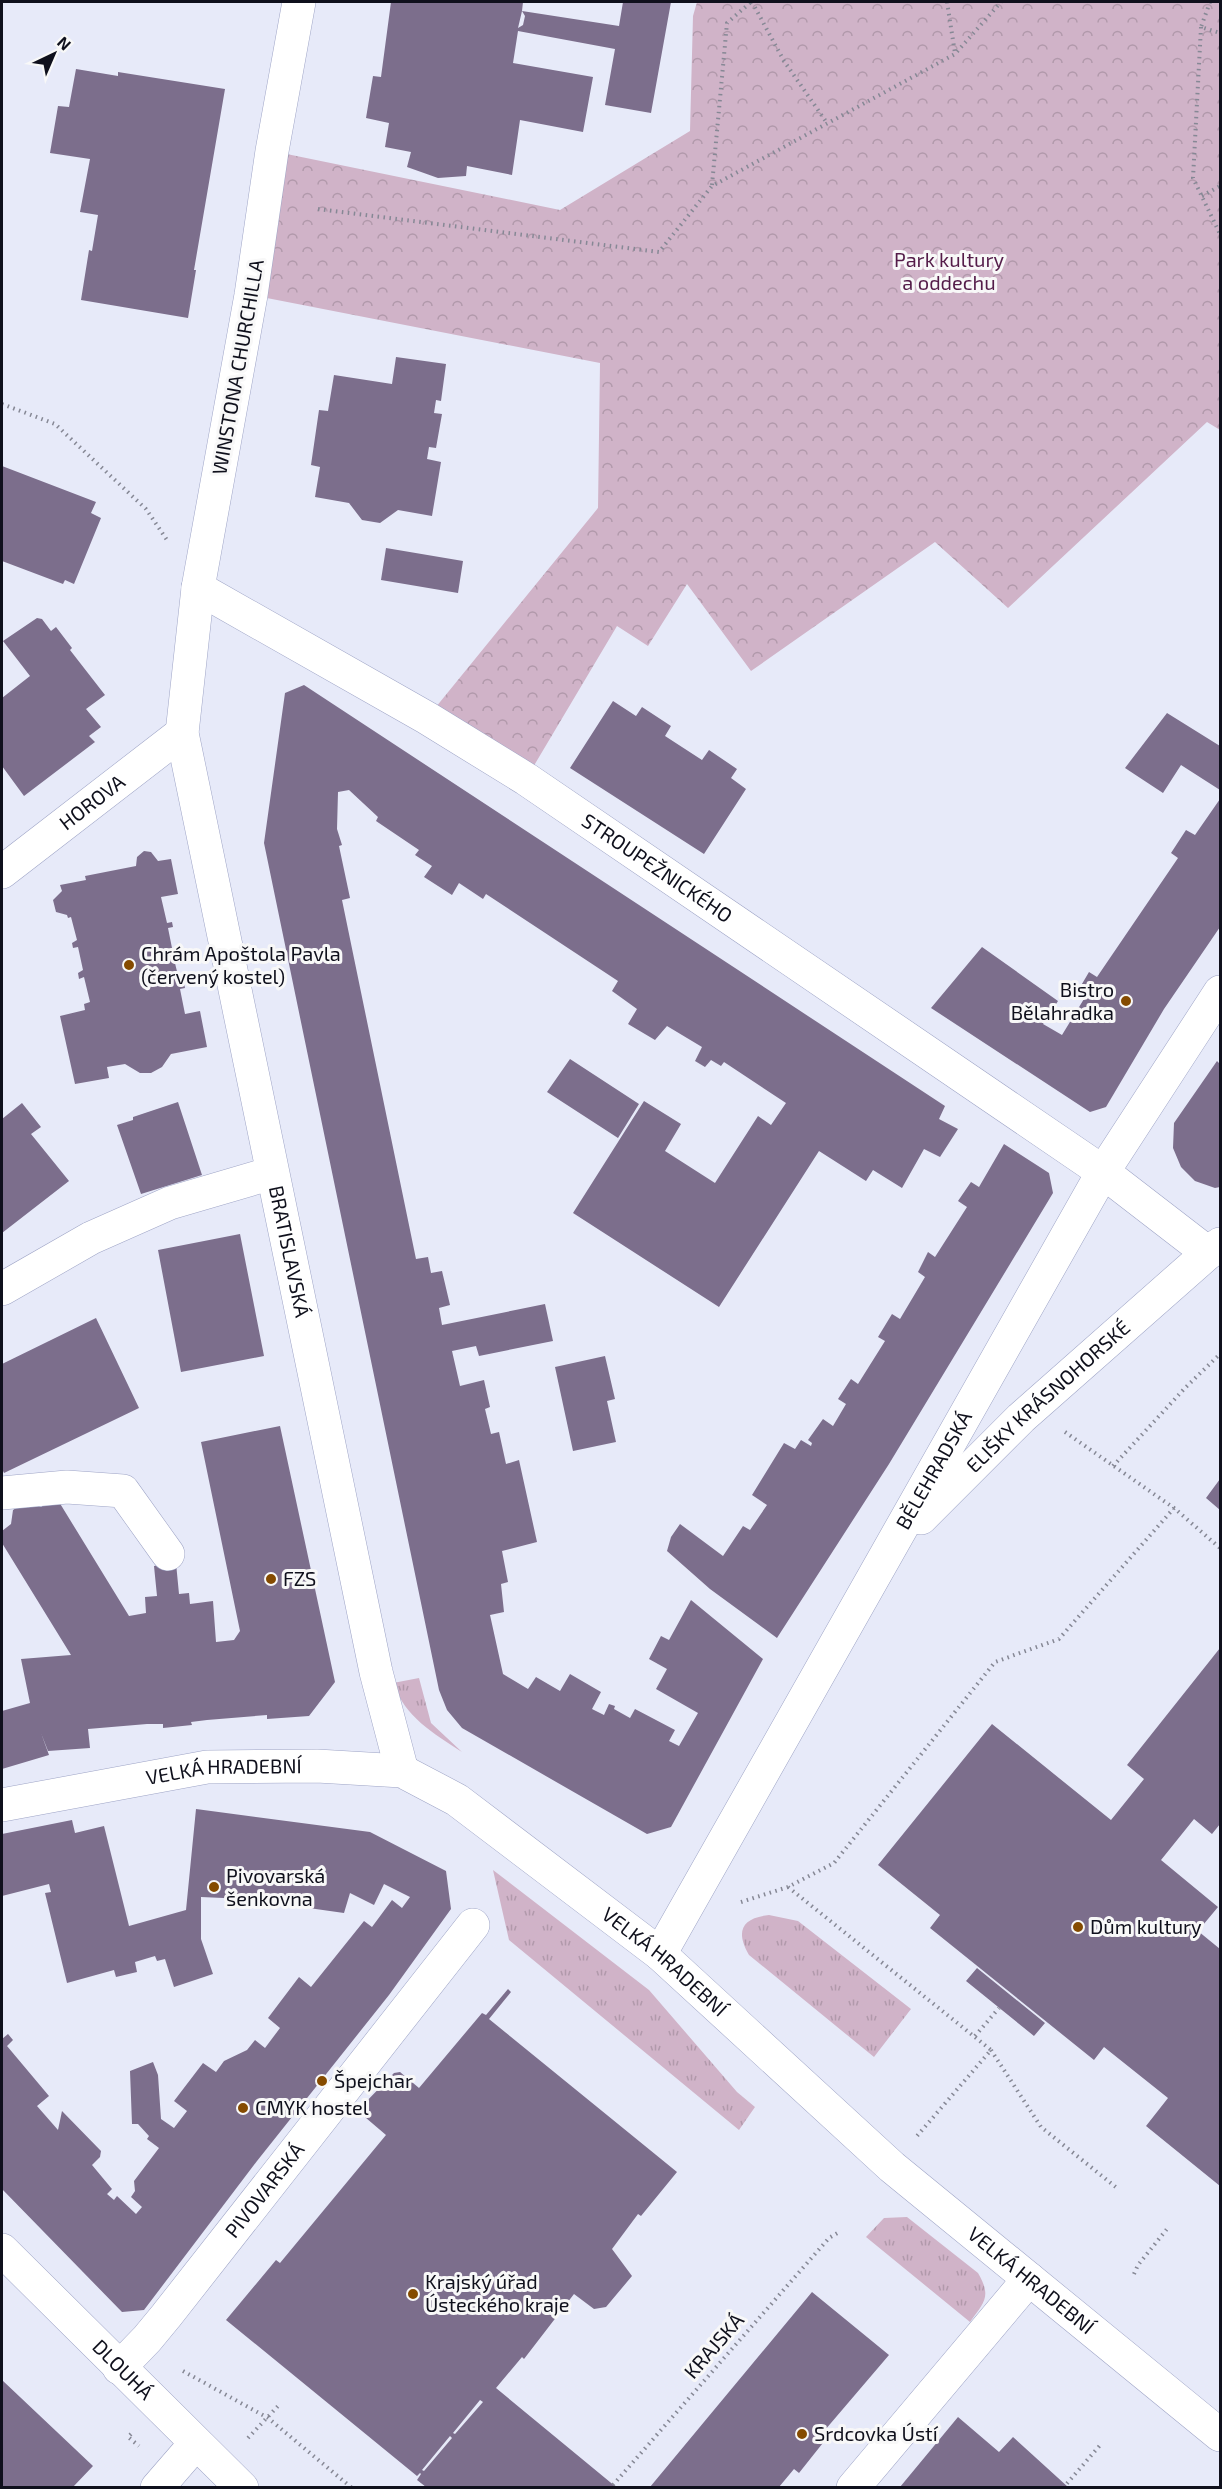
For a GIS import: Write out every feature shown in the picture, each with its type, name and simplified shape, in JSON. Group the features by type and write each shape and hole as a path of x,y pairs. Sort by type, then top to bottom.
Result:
{"street":[{"name":"WINSTONA CHURCHILLA","path":"182,733 198,588 251,295 272,151 298,2"},
{"name":"STROUPEŽNICKÉHO","path":"198,588 417,712 526,779 1103,1172"},
{"name":"HOROVA","path":"2,872 182,733"},
{"name":"BRATISLAVSKÁ","path":"182,733 376,1672 402,1771"},
{"name":"BĚLEHRADSKÁ","path":"660,1954 1103,1172 1221,992"},
{"name":"ELIŠKY KRÁSNOHORSKÉ","path":"892,1546 1032,1409 1214,1248 1103,1172"},
{"path":"2,1289 91,1238 170,1203 272,1173"},
{"path":"2,1493 67,1487 123,1491 168,1554"},
{"name":"VELKÁ HRADEBNÍ","path":"2,1805 207,1767 317,1766 402,1771 457,1800 660,1954 892,2167 1221,2435"},
{"name":"PIVOVARSKÁ","path":"119,2368 166,2316 473,1925"},
{"name":"DLOUHÁ","path":"2,2250 242,2487"},
{"path":"853,2487 1029,2279"},
{"path":"157,2487 196,2443"}],"path":[{"path":"712,186 727,23 752,2 784,62 827,123"},
{"path":"947,2 955,54"},
{"path":"318,209 659,252 712,186 955,54 1001,2"},
{"path":"1210,2 1201,27 1193,178 1221,234"},
{"path":"1201,27 1221,33"},
{"path":"1202,196 1221,186"},
{"path":"2,404 55,424 146,509 198,588"},
{"path":"1113,1466 1185,1388 1221,1354"},
{"path":"1032,1409 1174,1508 1221,1548"},
{"path":"741,1902 788,1887 834,1863 995,1662 1059,1639 1174,1508"},
{"path":"788,1887 992,2050 1041,2127 1117,2188"},
{"path":"975,2036 999,2008"},
{"path":"911,2144 992,2050"},
{"path":"1134,2274 1138,2265 1167,2229"},
{"name":"KRAJSKÁ","path":"613,2485 829,2238 841,2231"},
{"path":"175,2367 268,2418 352,2487"},
{"path":"243,2442 278,2406"},
{"path":"1063,2487 1102,2443"}],"green space":[{"name":"Park kultury a oddechu","path":"697,2 1220,2 1220,430 1207,422 1008,608 935,542 751,671 687,584 648,646 617,626 526,779 427,718 598,508 600,363 251,295 272,151 560,210 690,131 693,16"},
{"path":"419,1678 431,1723 462,1752 412,1715 398,1695 393,1683"},
{"path":"493,1870 649,1990 737,2092 755,2107 739,2130 509,1940"},
{"path":"769,1915 798,1921 911,2009 874,2057 749,1955 742,1939 744,1927 753,1919"},
{"path":"907,2217 978,2273 985,2288 985,2294 970,2322 866,2237 884,2218"}],"building":[{"path":"391,2 523,2 522,11 619,26 623,2 671,2 651,113 605,105 615,49 518,31 513,63 593,77 583,132 520,120 512,175 467,166 466,176 438,178 407,167 411,152 385,147 389,123 366,118 373,76 381,77","holes":["522,11 525,16 523,25 518,28"]},
{"path":"76,69 118,76 118,72 225,89 188,318 81,300 89,250 92,251 98,215 80,212 90,159 50,153 58,106 69,107"},
{"path":"396,357 446,364 441,401 436,400 434,413 442,414 436,448 429,447 427,459 441,462 432,516 398,510 380,523 362,520 349,503 315,497 320,467 311,465 319,410 328,411 334,375 392,384"},
{"path":"2,466 96,502 91,513 101,518 74,584 65,580 63,584 2,561"},
{"path":"386,548 463,561 458,593 381,580"},
{"path":"37,618 42,619 51,631 56,627 72,648 70,650 105,695 86,709 101,727 89,736 95,742 24,796 2,766 2,698 30,676 3,641"},
{"path":"304,685 945,1106 939,1119 958,1129 940,1157 924,1149 902,1188 873,1170 866,1181 819,1151 719,1307 573,1213 644,1101 681,1124 665,1151 715,1183 758,1116 771,1125 786,1103 724,1062 721,1066 711,1060 705,1067 695,1061 702,1047 667,1026 655,1040 628,1024 637,1009 612,991 618,981 486,894 483,899 459,883 452,895 424,877 432,866 415,855 419,850 376,821 378,817 349,790 338,792 337,829 342,845 339,846 350,898 342,900 416,1259 428,1257 431,1273 442,1271 450,1305 439,1308 442,1325 545,1304 553,1341 479,1356 476,1346 452,1351 460,1386 484,1380 490,1407 485,1409 491,1434 499,1432 506,1464 519,1460 537,1542 502,1551 508,1582 501,1584 504,1612 490,1615 503,1674 528,1689 536,1677 560,1691 570,1674 601,1692 592,1709 604,1715 609,1704 630,1718 635,1709 675,1730 669,1741 679,1746 698,1713 656,1689 667,1669 649,1659 661,1636 669,1640 691,1600 763,1659 671,1827 647,1834 462,1728 447,1710 439,1690 264,843 285,693"},
{"path":"613,701 636,716 642,707 671,726 665,736 702,760 709,750 737,769 731,778 746,789 704,854 570,768"},
{"path":"1167,713 1220,746 1220,790 1181,765 1163,793 1125,768"},
{"path":"1220,799 1220,927 1164,1009 1106,1107 1090,1112 931,1008 982,947 1058,1001 1043,1024 1062,1035 1087,994 1079,989 1089,972 1097,977 1178,858 1171,853 1186,830 1195,835"},
{"name":"Chrám Apoštola Pavla (červený kostel)","path":"144,851 151,852 158,861 171,859 178,894 161,897 167,923 172,922 173,927 168,928 173,953 178,952 179,958 174,959 180,984 184,983 185,988 180,989 185,1014 200,1011 207,1047 171,1054 162,1067 151,1073 140,1073 125,1064 107,1067 109,1078 75,1084 60,1016 85,1010 84,1004 90,1002 84,977 79,979 78,973 83,970 78,947 73,948 72,943 77,940 71,917 68,918 67,915 56,912 53,900 62,891 60,885 86,880 85,876 136,866 137,857"},
{"path":"570,1059 639,1104 618,1138 547,1092"},
{"path":"1217,1061 1220,1064 1220,1187 1215,1188 1195,1181 1181,1167 1173,1148 1174,1123"},
{"path":"178,1102 202,1175 141,1194 117,1125 133,1120 133,1117"},
{"path":"22,1103 41,1127 31,1134 69,1181 2,1233 2,1119"},
{"path":"1004,1144 1049,1173 1053,1193 889,1464 777,1638 710,1589 667,1551 671,1537 680,1524 723,1556 743,1526 750,1530 767,1505 752,1495 784,1443 795,1449 801,1440 811,1446 812,1443 808,1440 823,1419 833,1426 846,1404 838,1399 851,1379 858,1384 885,1341 878,1337 892,1314 900,1319 925,1277 918,1272 928,1252 935,1257 967,1207 958,1201 971,1182 979,1187"},
{"path":"240,1234 264,1356 181,1372 158,1250"},
{"path":"96,1318 139,1408 4,1473 2,1469 2,1364"},
{"path":"605,1356 615,1399 607,1401 616,1442 573,1451 555,1367"},
{"name":"FZS","path":"280,1426 335,1682 309,1716 267,1719 267,1715 191,1722 192,1725 163,1728 163,1724 147,1724 88,1729 90,1748 48,1751 41,1733 49,1755 2,1769 2,1711 30,1703 21,1659 71,1655 2,1543 2,1531 11,1524 13,1510 27,1501 41,1507 56,1497 129,1616 146,1613 145,1597 157,1596 154,1566 176,1563 179,1594 189,1593 190,1604 213,1601 216,1642 234,1640 240,1631 201,1442"},
{"path":"1220,1479 1220,1510 1206,1498"},
{"path":"1220,1648 1220,1824 1212,1834 1194,1819 1161,1860 1218,1907 1198,1931 1220,1949 1220,2186 1146,2126 1168,2098 1104,2047 1094,2060 930,1928 940,1915 878,1865 992,1724 1111,1820 1144,1779 1127,1765"},
{"path":"196,1809 370,1832 446,1871 451,1909 389,1995 257,2161 144,2310 122,2312 2,2189 2,2039 8,2034 13,2040 7,2046 49,2096 37,2106 58,2130 62,2111 101,2151 100,2157 92,2165 112,2189 107,2194 114,2200 117,2196 136,2214 142,2207 131,2197 135,2191 134,2181 159,2148 147,2139 149,2136 138,2124 132,2124 130,2071 153,2062 158,2075 161,2119 174,2128 187,2111 174,2101 203,2063 216,2072 224,2061 247,2050 255,2040 265,2048 280,2028 268,2018 299,1977 311,1987 364,1921 372,1927 392,1900 402,1908 410,1897 384,1884 374,1905 350,1893 344,1913 246,1899 201,1897 201,1939 213,1974 174,1987 165,1959 157,1961 155,1956 135,1962 137,1972 116,1977 114,1970 67,1983 45,1893 51,1892 49,1884 2,1896 2,1834 72,1820 75,1833 104,1826 129,1926 186,1910"},
{"path":"977,1968 1045,2023 1034,2036 966,1981"},
{"path":"508,1989 511,1992 489,2019 677,2172 641,2216 638,2214 612,2249 632,2276 606,2307 594,2309 574,2294 524,2359 522,2357 496,2388 616,2487 426,2487 417,2480 420,2473 417,2476 226,2320 276,2260 280,2263 386,2135 359,2112 361,2107 394,2073 400,2072 419,2088 482,2013 486,2015","holes":["480,2400 483,2402 455,2434 453,2433","450,2436 452,2438 424,2471 422,2470"]},
{"path":"812,2292 889,2355 825,2430 830,2434 799,2473 794,2469 779,2487 650,2487"},
{"path":"2,2380 93,2466 73,2487 2,2487"},
{"path":"958,2417 999,2452 1013,2437 1068,2487 900,2487"}],"place":[{"name":"Chrám Apoštola Pavla (červený kostel)","path":"129,965"},
{"name":"Bistro Bělahradka","path":"1126,1001"},
{"name":"FZS","path":"271,1579"},
{"name":"Pivovarská šenkovna","path":"214,1887"},
{"name":"Dům kultury","path":"1078,1927"},
{"name":"Špejchar","path":"322,2081"},
{"name":"CMYK hostel","path":"243,2108"},
{"name":"Krajský úřad Ústeckého kraje","path":"413,2294"},
{"name":"Srdcovka Ústí","path":"802,2434"}]}
